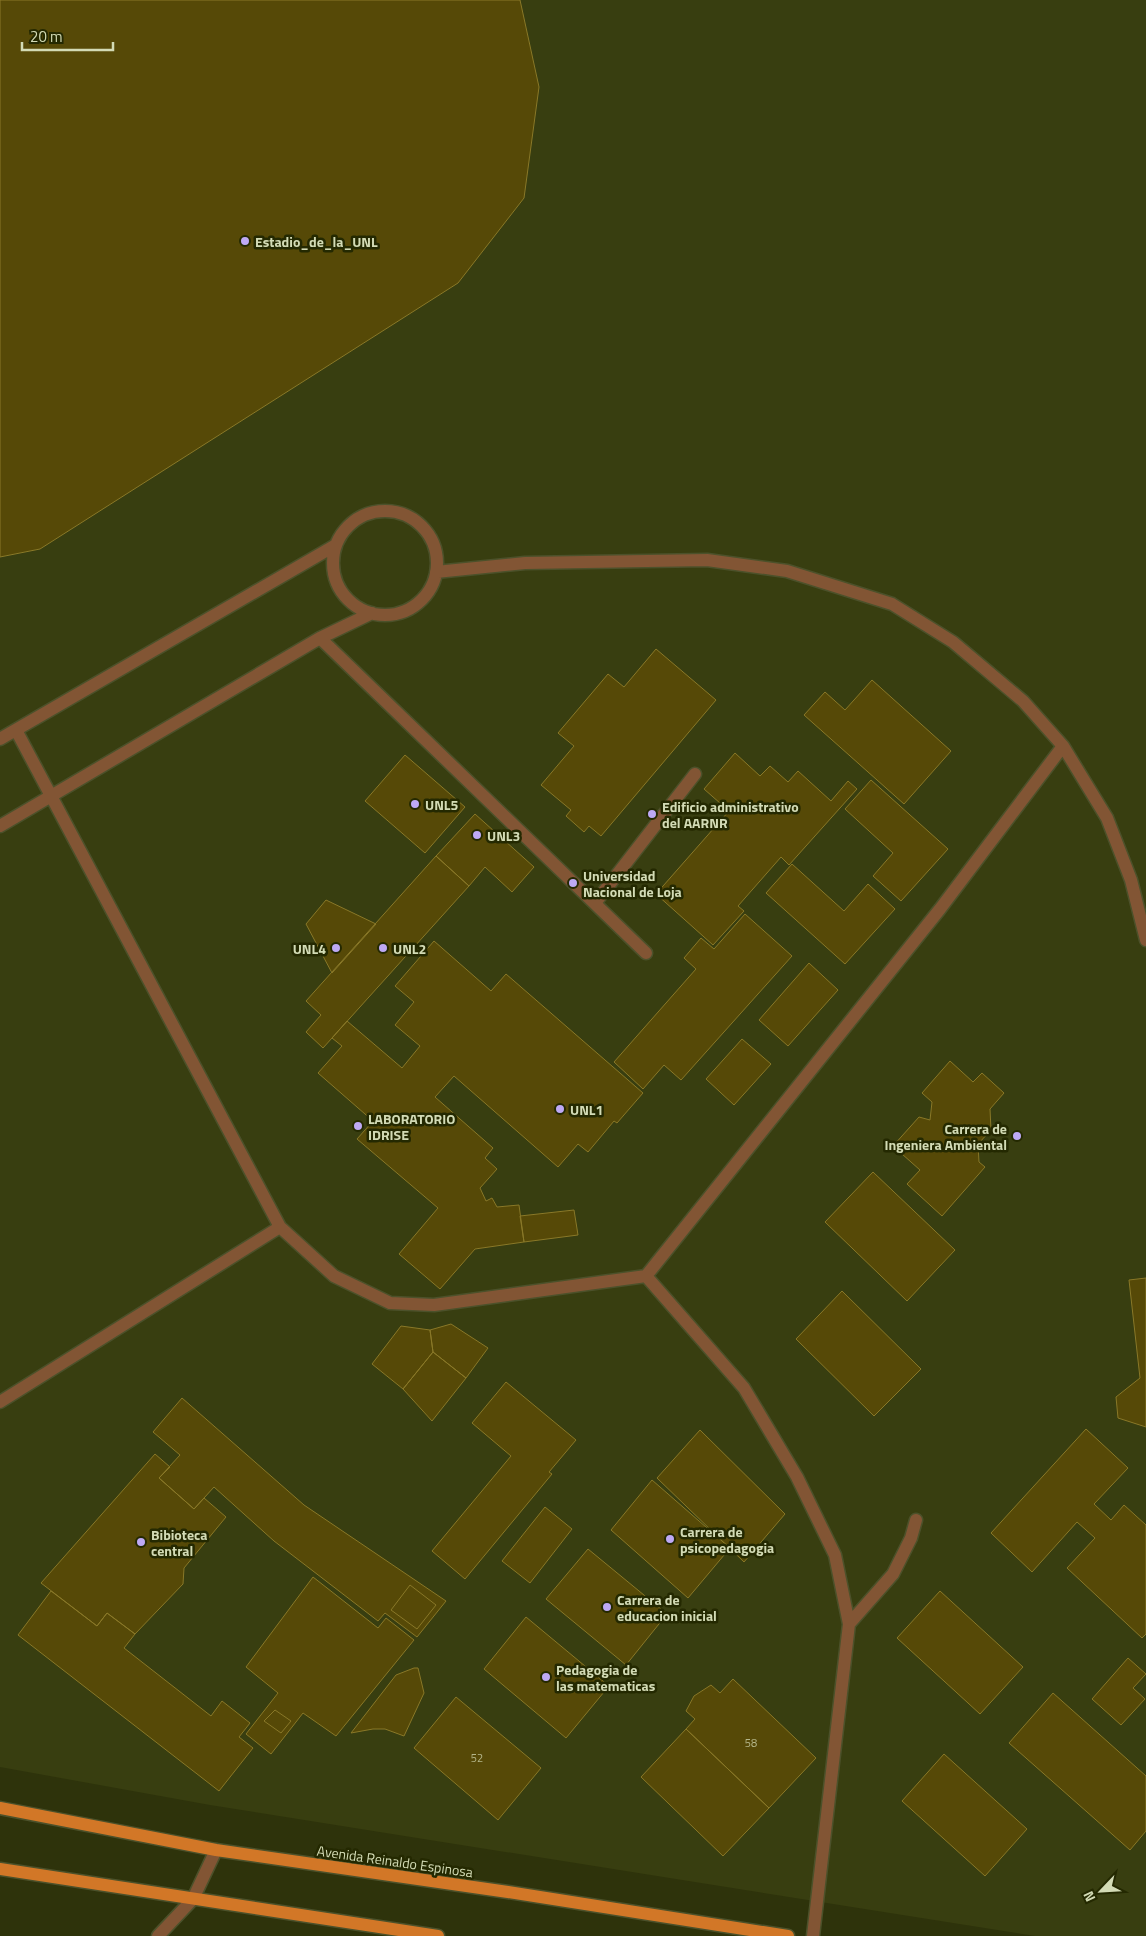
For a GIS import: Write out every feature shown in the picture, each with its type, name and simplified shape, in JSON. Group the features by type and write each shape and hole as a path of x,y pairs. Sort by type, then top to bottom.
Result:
{"main road":[{"name":"Avenida Reinaldo Espinosa","path":"0,1808 216,1850 508,1892 788,1936"},
{"path":"0,1869 438,1936"}],"street":[{"path":"389,510 406,515 421,525 431,538 436,555 436,572 431,588 420,602 397,612 388,614 372,613 358,607 347,598 339,587 333,559 336,545 344,530 357,519 372,512 389,510"},
{"path":"0,740 336,545"},
{"path":"436,572 525,563 707,560 787,571 892,604 953,642 1023,701 1063,746 1107,818 1131,880 1146,940"},
{"path":"0,826 320,638 372,613"},
{"path":"320,638 646,953"},
{"path":"16,730 280,1227 334,1276 390,1303 434,1305 646,1276 940,909 1063,746"},
{"path":"595,903 695,774"},
{"path":"0,1402 280,1227"},
{"path":"646,1276 744,1388 797,1477 835,1555 849,1624 813,1936"},
{"path":"849,1624 893,1574 911,1538 916,1520"},
{"path":"158,1936 193,1899 216,1850"}],"shaded area":[{"name":"Universidad Nacional de Loja","path":"0,0 1146,0 1146,1936 1035,1936 210,1805 0,1767"}],"building":[{"name":"Estadio_de_la_UNL","path":"0,0 520,0 539,87 524,198 458,283 40,549 0,557"},
{"path":"656,649 716,700 601,836 589,826 584,832 566,816 571,810 541,785 574,746 558,733 608,674 624,687"},
{"path":"872,680 951,751 904,804 804,715 825,692 845,710"},
{"path":"735,753 760,776 770,766 788,782 798,771 831,801 848,781 857,789 789,865 781,857 738,906 744,911 713,945 656,894 729,811 704,789"},
{"name":"UNL5","path":"405,755 465,807 425,853 365,801"},
{"path":"871,780 948,849 901,901 873,876 893,853 845,809"},
{"name":"UNL3","path":"475,814 534,867 512,892 485,867 469,886 436,856"},
{"name":"UNL2","path":"436,856 469,886 323,1048 306,1032 321,1015 306,1001"},
{"path":"792,864 844,911 868,884 895,909 845,964 766,893"},
{"name":"UNL4","path":"326,900 376,924 332,973 306,924"},
{"path":"745,914 792,956 681,1080 664,1065 643,1089 614,1062 696,969 684,958 701,938 714,949"},
{"name":"UNL1","path":"434,941 491,991 506,974 643,1093 617,1123 614,1121 588,1152 578,1144 558,1167 454,1076 435,1097 493,1148 485,1158 497,1169 480,1188 486,1201 492,1198 497,1207 519,1205 524,1242 475,1249 440,1289 399,1254 438,1208 357,1139 373,1121 318,1073 342,1046 332,1038 347,1021 402,1068 420,1046 395,1025 414,1002 395,986"},
{"path":"809,963 838,990 788,1046 759,1020"},
{"path":"742,1039 771,1064 734,1105 706,1079"},
{"path":"950,1061 973,1082 982,1073 1004,1093 990,1109 991,1130 978,1144 979,1162 985,1167 942,1216 907,1184 920,1170 893,1146 919,1117 930,1120 932,1102 922,1093"},
{"path":"873,1172 955,1250 907,1301 825,1222"},
{"path":"574,1210 578,1235 524,1242 520,1216"},
{"path":"1146,1278 1146,1427 1118,1418 1116,1397 1140,1378 1129,1280"},
{"path":"842,1291 921,1369 874,1416 796,1339"},
{"path":"451,1324 488,1348 466,1378 433,1352 430,1330"},
{"path":"401,1326 430,1330 433,1352 403,1389 372,1364"},
{"path":"433,1352 466,1378 432,1421 403,1389"},
{"path":"506,1382 576,1440 549,1472 552,1474 465,1579 432,1551 511,1456 472,1423"},
{"path":"182,1398 304,1505 446,1601 417,1637 385,1613 378,1621 274,1541 214,1487 194,1509 159,1478 180,1455 153,1432"},
{"path":"1086,1429 1128,1468 1094,1504 1111,1520 1124,1505 1146,1525 1146,1634 1142,1638 1067,1568 1095,1538 1077,1522 1032,1572 991,1533"},
{"path":"700,1430 785,1514 744,1562 657,1478"},
{"name":"Bibioteca central","path":"155,1454 170,1467 159,1478 194,1509 204,1498 226,1517 184,1568 183,1584 135,1634 107,1613 97,1626 41,1583"},
{"name":"Carrera de psicopedagogia","path":"652,1480 730,1548 688,1598 611,1530"},
{"path":"545,1507 572,1529 530,1583 502,1561"},
{"name":"Carrera de educacion inicial","path":"588,1549 667,1614 626,1665 546,1599"},
{"path":"313,1577 378,1628 386,1618 414,1640 336,1736 303,1713 271,1754 246,1734 278,1693 246,1667"},
{"path":"410,1585 436,1605 417,1629 391,1610"},
{"path":"51,1591 97,1626 107,1613 135,1634 124,1648 211,1716 222,1701 250,1723 239,1737 253,1748 219,1791 18,1635"},
{"path":"940,1591 1023,1667 980,1714 897,1638"},
{"name":"Pedagogia de las matematicas","path":"526,1617 609,1686 566,1738 484,1669"},
{"path":"1128,1658 1146,1674 1133,1688 1145,1699 1121,1725 1092,1699"},
{"path":"418,1668 424,1693 404,1736 385,1729 351,1733 396,1675"},
{"path":"733,1679 816,1758 769,1808 686,1729 695,1719 686,1711 694,1696 711,1685 720,1693"},
{"path":"1053,1693 1146,1776 1146,1831 1130,1850 1009,1743"},
{"path":"456,1697 541,1768 498,1820 414,1748"},
{"path":"275,1710 291,1721 281,1733 264,1721"},
{"path":"686,1729 769,1808 723,1856 641,1777"},
{"path":"944,1754 1027,1829 985,1876 902,1801"}],"place":[{"name":"Estadio_de_la_UNL","path":"245,241"},
{"name":"UNL5","path":"415,804"},
{"name":"Edificio administrativo del AARNR","path":"652,814"},
{"name":"UNL3","path":"477,835"},
{"name":"Universidad Nacional de Loja","path":"573,883"},
{"name":"UNL4","path":"336,948"},
{"name":"UNL2","path":"383,948"},
{"name":"UNL1","path":"560,1109"},
{"name":"LABORATORIO IDRISE","path":"358,1126"},
{"name":"Carrera de Ingeniera Ambiental","path":"1017,1136"},
{"name":"Carrera de psicopedagogia","path":"670,1539"},
{"name":"Bibioteca central","path":"141,1542"},
{"name":"Carrera de educacion inicial","path":"607,1607"},
{"name":"Pedagogia de las matematicas","path":"546,1677"}]}
